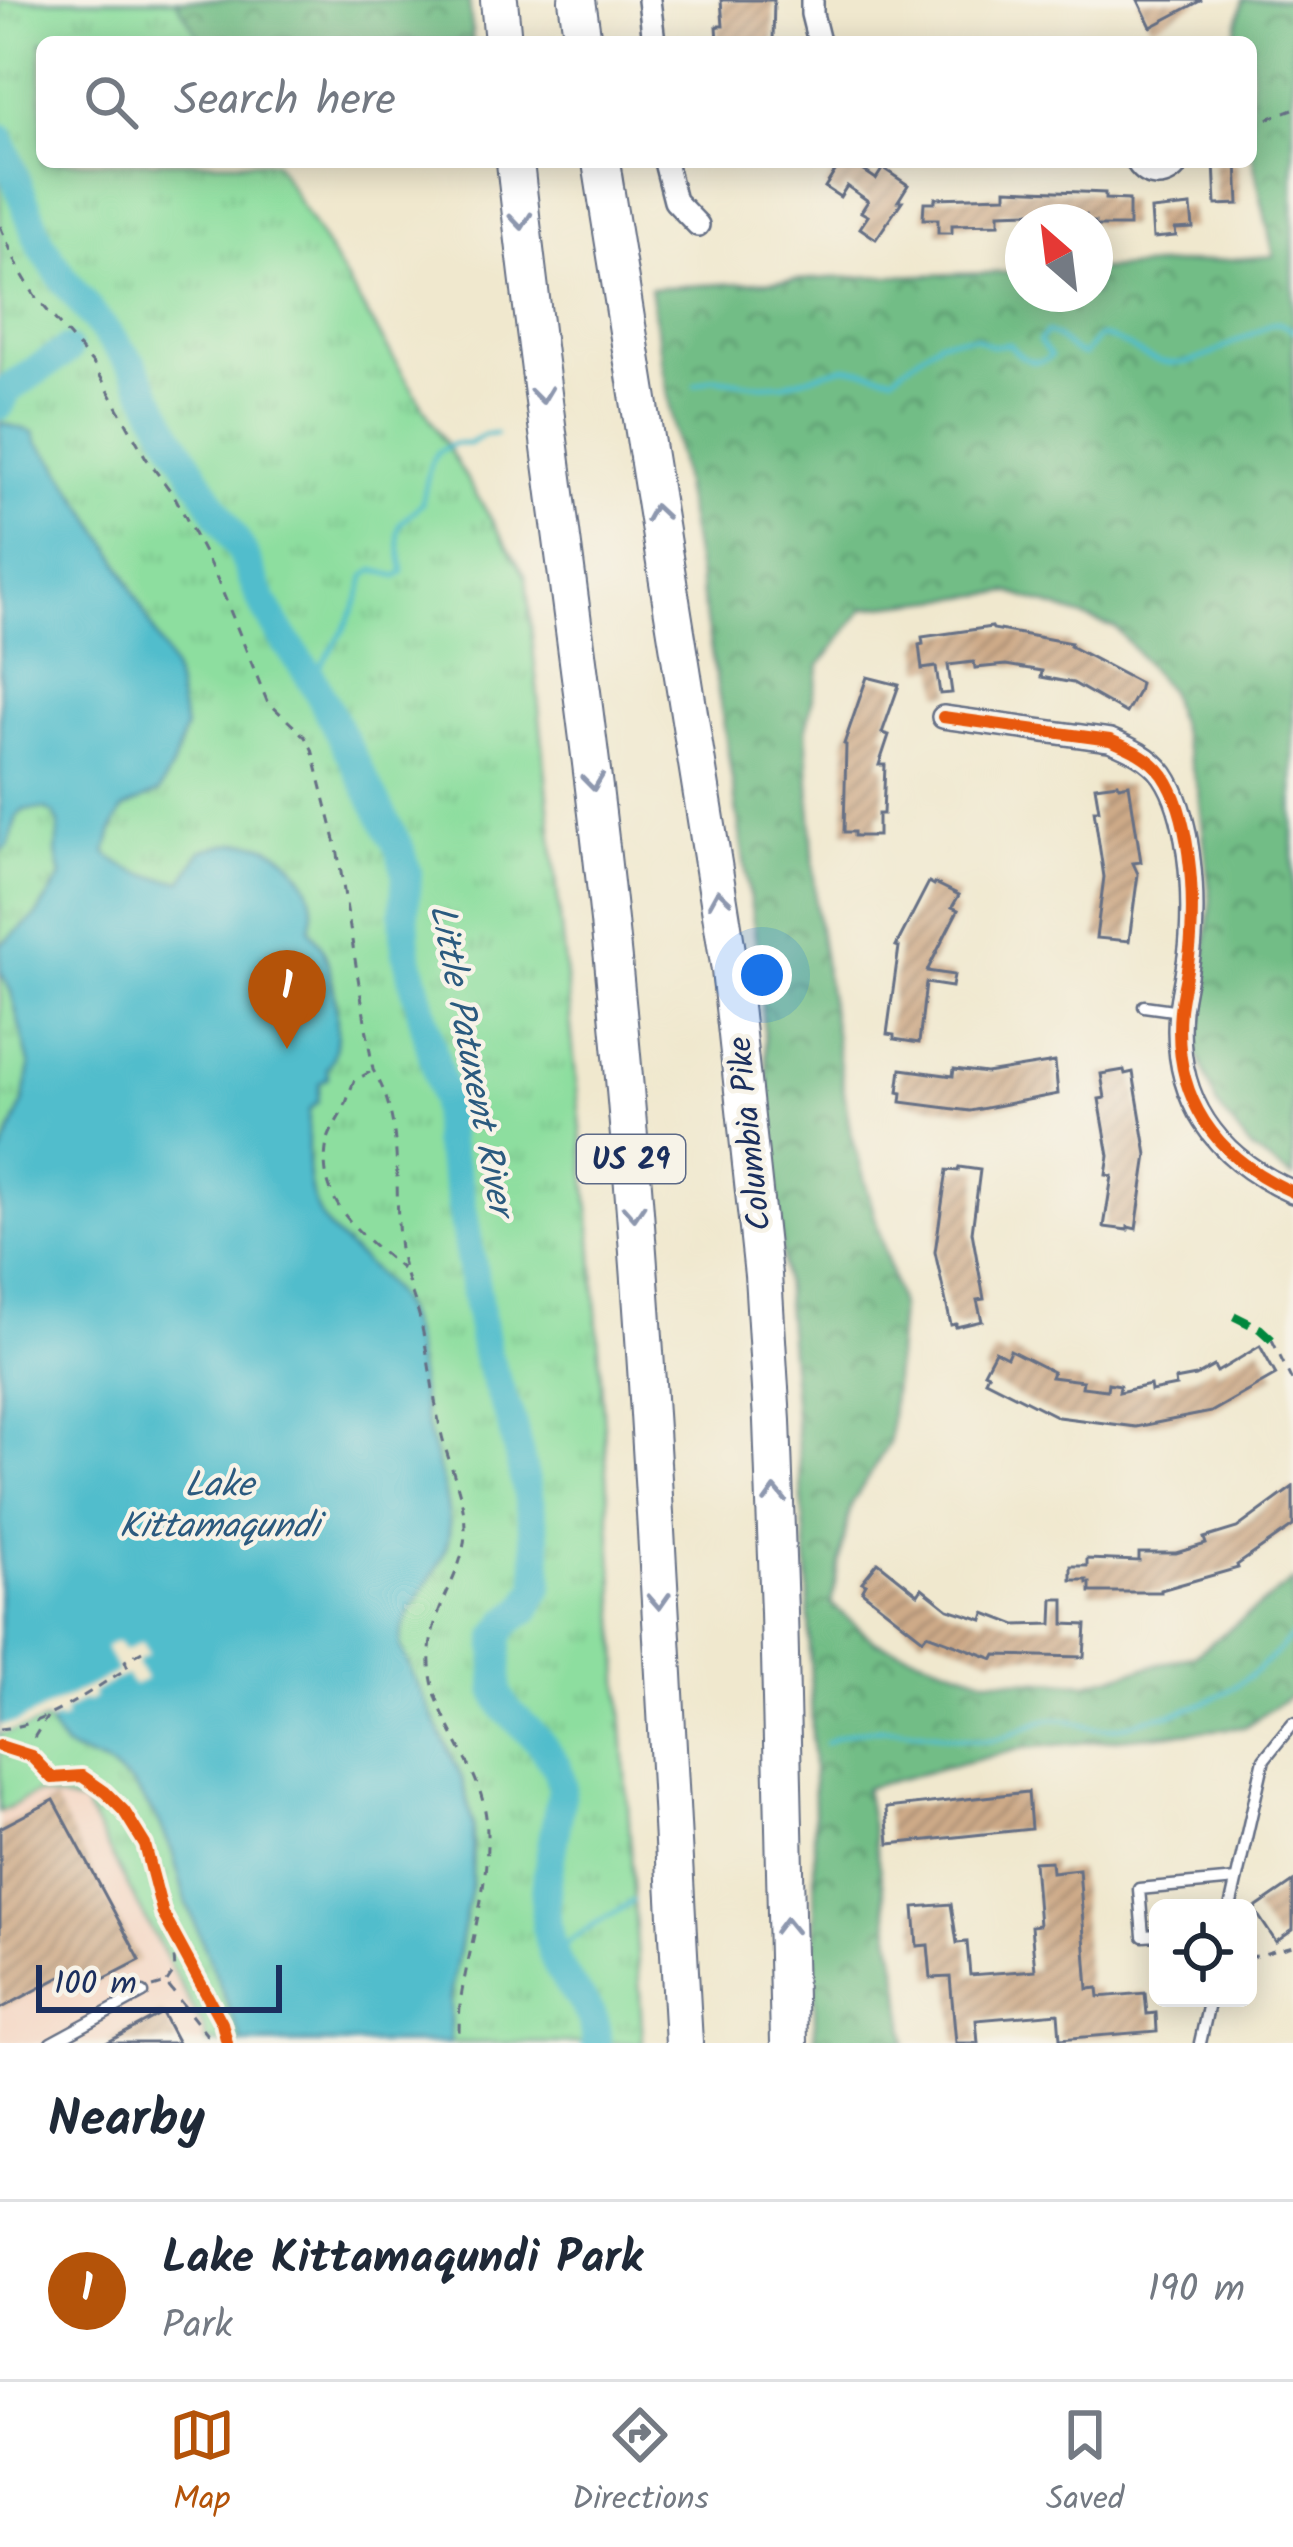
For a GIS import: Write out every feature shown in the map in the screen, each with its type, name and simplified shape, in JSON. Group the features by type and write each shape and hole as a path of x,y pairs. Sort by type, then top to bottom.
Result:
{"highway":[{"path":"500,0 503,36"},
{"path":"577,0 582,36"},
{"name":"US 29","path":"516,168 620,1036 649,1427 684,2043"},
{"name":"Columbia Pike","path":"602,168 730,970 760,1254 774,1468 789,2043"}],"street":[{"path":"649,0 653,36"},
{"path":"812,0 818,36"},
{"path":"667,168 675,201 698,225"},
{"path":"1142,168 1157,176 1175,168"},
{"path":"943,717 1109,740 1135,751 1162,774 1182,827 1192,902 1180,1011 1180,1054 1186,1080 1213,1136 1249,1168 1293,1192"}],"lane":[{"path":"1144,1006 1180,1011"},
{"path":"1232,1899 1264,1759 1293,1723"},
{"path":"1149,1936 1143,1936 1138,1888 1236,1880"},
{"path":"51,2043 143,1993"},
{"path":"1200,2043 1208,2007"}],"path":[{"path":"1257,123 1293,109"},
{"path":"0,226 34,296 94,365 146,458 175,497 216,576 267,700 312,748 337,848 374,1070 384,1091 394,1142 404,1270 464,1517 458,1566 430,1638 431,1678 476,1781 485,1817 484,1876 460,2001 459,2043"},
{"path":"374,1070 354,1081 330,1135 328,1176 342,1214 404,1270"},
{"path":"1272,1340 1293,1383"},
{"path":"0,1729 48,1715 128,1668 125,1661 142,1651"},
{"path":"37,1760 35,1736 48,1715"},
{"path":"0,1746 37,1760 52,1778"},
{"path":"163,1914 188,1961"},
{"path":"143,1993 166,1983 175,1970 172,1931"},
{"path":"1257,1956 1293,1946"},
{"path":"166,1983 208,2043"}],"shaded area":[{"path":"36,1793 84,1804 203,2027 207,2043 0,2043 0,1812"}],"green space":[{"path":"0,0 176,0 198,36 36,36 36,168 279,168 526,577 592,1239 643,2043 207,2043 203,2027 84,1804 37,1793 0,1812"},
{"path":"19,0 469,0 472,36 41,36"},
{"path":"1243,0 1293,0 1293,1178 1251,1149 1217,1105 1197,1053 1211,904 1199,792 1168,690 1116,628 1009,592 864,608 820,665 806,729 816,909 849,1125 900,1306 889,1443 851,1505 831,1604 875,1642 987,1679 1087,1683 1195,1655 1293,1581 1293,1694 1244,1727 1023,1748 865,1788 906,2043 815,2043 808,1572 757,948 650,288 1005,273 1005,312 1113,312 1113,269 1274,256 1255,168 1257,36 1234,36"}],"water":[{"name":"Lake Kittamaqundi","path":"2,423 33,432 55,462 114,553 173,669 185,729 173,765 159,792 123,809 106,853 142,874 183,881 201,851 237,843 262,845 293,865 311,897 310,929 330,972 337,1026 328,1078 320,1083 318,1102 309,1110 311,1190 323,1220 387,1285 407,1319 449,1521 443,1554 408,1615 400,1647 462,1778 473,1825 472,1881 450,1998 450,2043 243,2043 186,1901 172,1851 158,1820 132,1784 107,1765 65,1748 47,1720 0,1733 0,1158 23,1103 30,1067 11,992 0,970 0,945 36,916 61,877 56,853 59,824 45,809 24,810 17,816 8,846 0,851"}],"pier":[{"path":"117,1640 124,1651 142,1642 148,1655 137,1662 146,1680 133,1686 126,1675 92,1693 95,1698 64,1712 66,1718 60,1721 46,1720 0,1733 0,1725 16,1723 117,1672 105,1647"}],"building":[{"path":"721,0 774,0 773,36 718,36 717,26 723,26"},
{"path":"1138,0 1202,0 1151,27"},
{"path":"837,168 860,168 876,179 883,168 908,185 876,239 860,228 868,216 861,212 868,201 847,186 840,197 825,187"},
{"path":"1214,168 1237,168 1239,204 1216,205"},
{"path":"1006,189 1105,193 1105,199 1129,200 1129,226 1113,226 1113,204 1005,204 999,224 952,225 952,233 938,233 938,219 923,219 924,202 935,202 935,198 1006,196"},
{"path":"1191,206 1193,228 1175,229 1176,236 1153,238 1151,210"},
{"path":"992,627 1071,643 1140,683 1138,692 1126,713 1073,683 1041,677 1042,671 1006,665 975,668 974,662 948,665 952,693 940,694 936,667 922,669 922,637"},
{"path":"867,677 899,685 882,733 889,735 879,765 885,765 878,836 854,836 854,832 844,832 844,744"},
{"path":"1129,784 1141,862 1133,863 1138,874 1129,941 1096,938 1104,877 1095,786"},
{"path":"929,882 959,895 952,907 958,910 927,971 954,975 952,987 926,983 919,1043 887,1034 896,946"},
{"path":"1055,1062 1058,1094 970,1111 901,1102 898,1092 901,1069 953,1076 954,1069 986,1073"},
{"path":"1124,1070 1125,1074 1133,1072 1147,1155 1136,1229 1128,1230 1104,1227 1112,1176 1106,1175 1109,1156 1099,1099 1105,1098 1101,1074"},
{"path":"959,1167 980,1170 972,1232 984,1299 977,1300 982,1321 956,1327 951,1325 935,1252 947,1170 958,1171"},
{"path":"1260,1346 1276,1375 1211,1412 1136,1427 1058,1417 985,1380 988,1374 984,1372 995,1351 1007,1357 1010,1350 1053,1372 1051,1377 1083,1381 1082,1387 1107,1390 1108,1383 1120,1385 1119,1392 1150,1385 1151,1391 1176,1386 1175,1380 1214,1366 1217,1372"},
{"path":"1293,1487 1293,1526 1238,1568 1161,1592 1090,1592 1087,1580 1071,1580 1071,1566 1087,1566 1087,1559 1139,1561 1139,1553 1176,1553 1206,1544 1204,1538 1237,1528"},
{"path":"878,1562 918,1594 922,1588 948,1609 983,1620 985,1613 1016,1625 1052,1624 1053,1599 1064,1599 1064,1624 1086,1625 1084,1657 996,1655 994,1659 927,1634 923,1639 862,1591 866,1584 862,1582"},
{"path":"1028,1792 1031,1829 889,1844 886,1808"},
{"path":"54,1800 140,1960 78,1992 68,1973 0,2009 0,1828"},
{"path":"1051,1861 1052,1872 1079,1869 1088,1989 1098,1988 1099,1997 1145,1993 1147,2014 1156,2013 1157,2031 1060,2039 1058,2013 976,2020 978,2043 956,2043 950,1977 931,1978 928,1945 917,1946 914,1907 951,1904 957,1943 967,1942 970,1975 1035,1970 1031,1926 1039,1925 1034,1862"},
{"path":"1293,1882 1293,1930 1276,1942 1257,1907"},
{"path":"162,2013 178,2043 106,2043"}],"waterway":[{"name":"Little Patuxent River","path":"0,138 41,245 133,366 242,552 262,601 312,679 400,850 407,873 406,950 445,1101 446,1142 458,1184 486,1353 511,1421 537,1549 539,1585 526,1609 498,1636 497,1692 506,1709 556,1765 562,1785 546,1919 556,1961 592,2019 596,2043"},
{"path":"695,385 714,378 784,384 845,367 893,376 940,340 975,337 991,346 1009,344 1023,357 1039,362 1051,356 1039,341 1047,332 1084,355 1099,336 1155,360 1190,362 1270,324 1293,330"},
{"path":"0,405 7,390 67,350"},
{"path":"312,679 351,616 365,576 374,570 397,576 403,572 400,524 422,503 430,465 438,452 496,434"},
{"path":"826,1743 881,1729 988,1740 1054,1719 1101,1728 1124,1726 1182,1711 1229,1690 1293,1635"},
{"path":"556,1962 569,1941 633,1901"}],"marked path":[{"path":"1234,1316 1272,1340"}],"cycle path":[{"path":"943,717 1110,740 1146,758 1163,775 1185,831 1191,876 1190,946 1180,1010 1183,1071 1204,1121 1221,1143 1241,1162 1293,1192"},
{"path":"0,1746 31,1756 52,1778 82,1776 124,1811 145,1845 163,1914 222,2023 227,2043"}],"place":[{"name":"Lake Kittamaqundi Park","path":"287,1049"}]}
